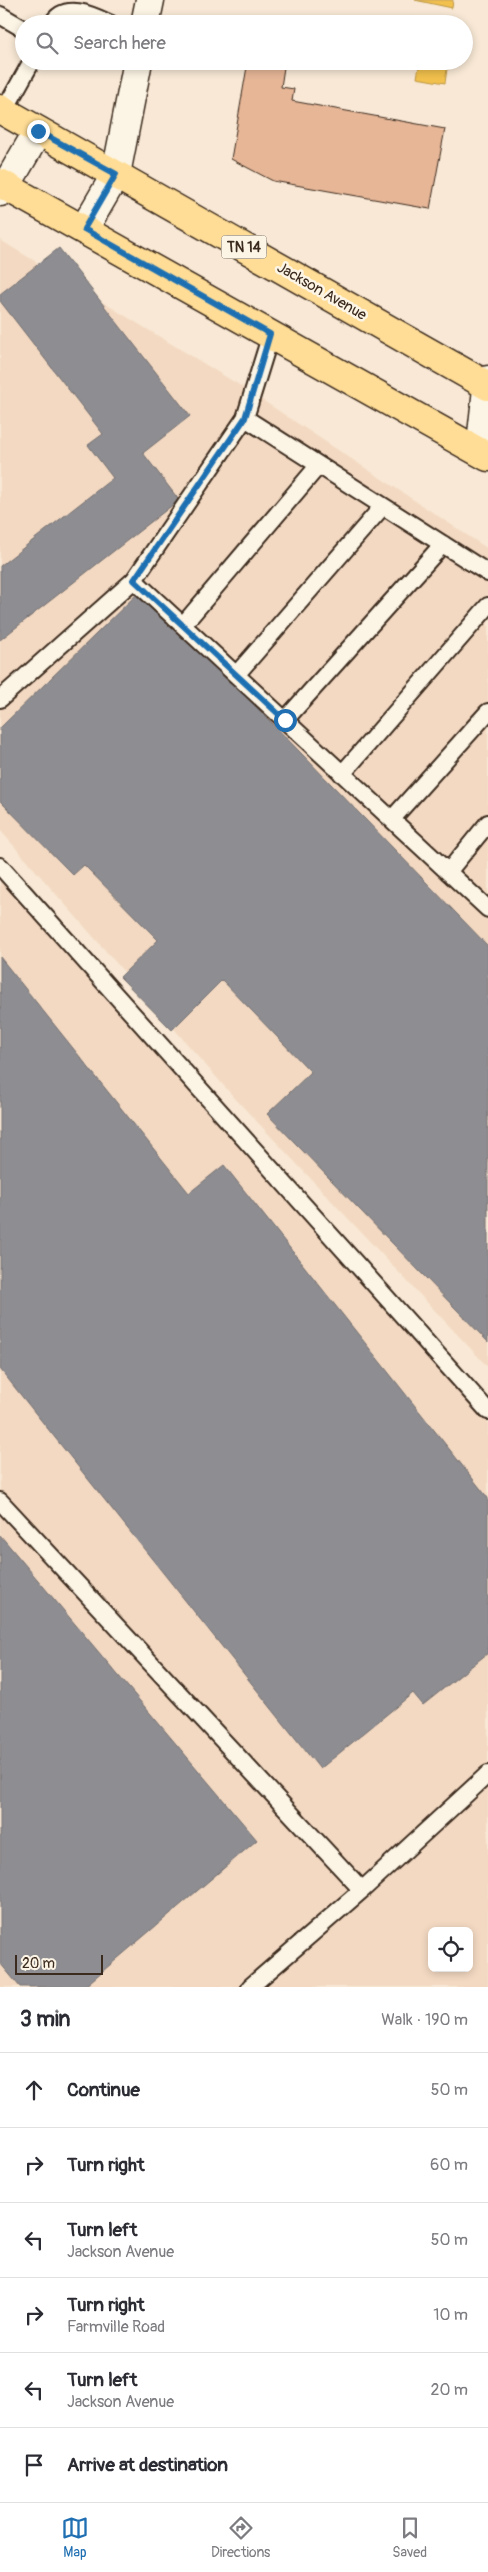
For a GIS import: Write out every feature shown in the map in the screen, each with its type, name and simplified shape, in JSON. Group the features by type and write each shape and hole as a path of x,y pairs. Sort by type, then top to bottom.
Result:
{"main road":[{"name":"Jackson Avenue","path":"2,110 488,384"},
{"path":"2,187 84,229 484,454"}],"street":[{"path":"148,15 150,0"},
{"path":"84,229 116,174 136,70"},
{"path":"2,187 38,131"},
{"path":"484,454 488,384"}],"lane":[{"path":"63,15 67,12 84,12 91,15"},
{"path":"0,15 15,24"},
{"path":"2,110 26,70"},
{"path":"0,699 134,580 245,418 270,334"},
{"path":"245,418 488,573"},
{"path":"183,625 319,465"},
{"path":"236,675 383,506"},
{"path":"285,720 444,544"},
{"path":"134,580 488,909"},
{"path":"342,774 488,606"},
{"path":"392,819 488,712"},
{"path":"448,872 488,823"},
{"path":"0,866 488,1411"},
{"path":"0,1501 362,1890"},
{"path":"250,1987 362,1890 488,1774"}],"shaded area":[{"path":"0,240 244,388 488,549 488,1367 232,1095 0,830"},
{"path":"0,866 488,1421 488,1987 0,1987"}],"building: Homes":[{"path":"415,0 453,0 452,8"},
{"path":"418,70 447,70 445,83 417,78"}],"building: Industry":[{"path":"59,248 190,416 143,453 179,500 0,640 0,566 113,478 88,445 103,434 0,301 0,294"},
{"path":"142,589 488,946 488,1342 267,1114 311,1072 222,980 172,1030 120,977 158,940 84,865 73,875 0,801 0,728"},
{"path":"0,957 189,1193 224,1165 488,1498 488,1653 423,1705 413,1693 320,1769 0,1369"},
{"path":"0,1535 257,1840 84,1987 20,1987 0,1963"}],"building: Other":[{"path":"246,70 284,70 281,87 294,89 292,101 445,129 430,209 273,181 231,159"}],"route":[{"path":"38,131 116,174 84,229 270,334 245,418 134,580 285,720"}]}
